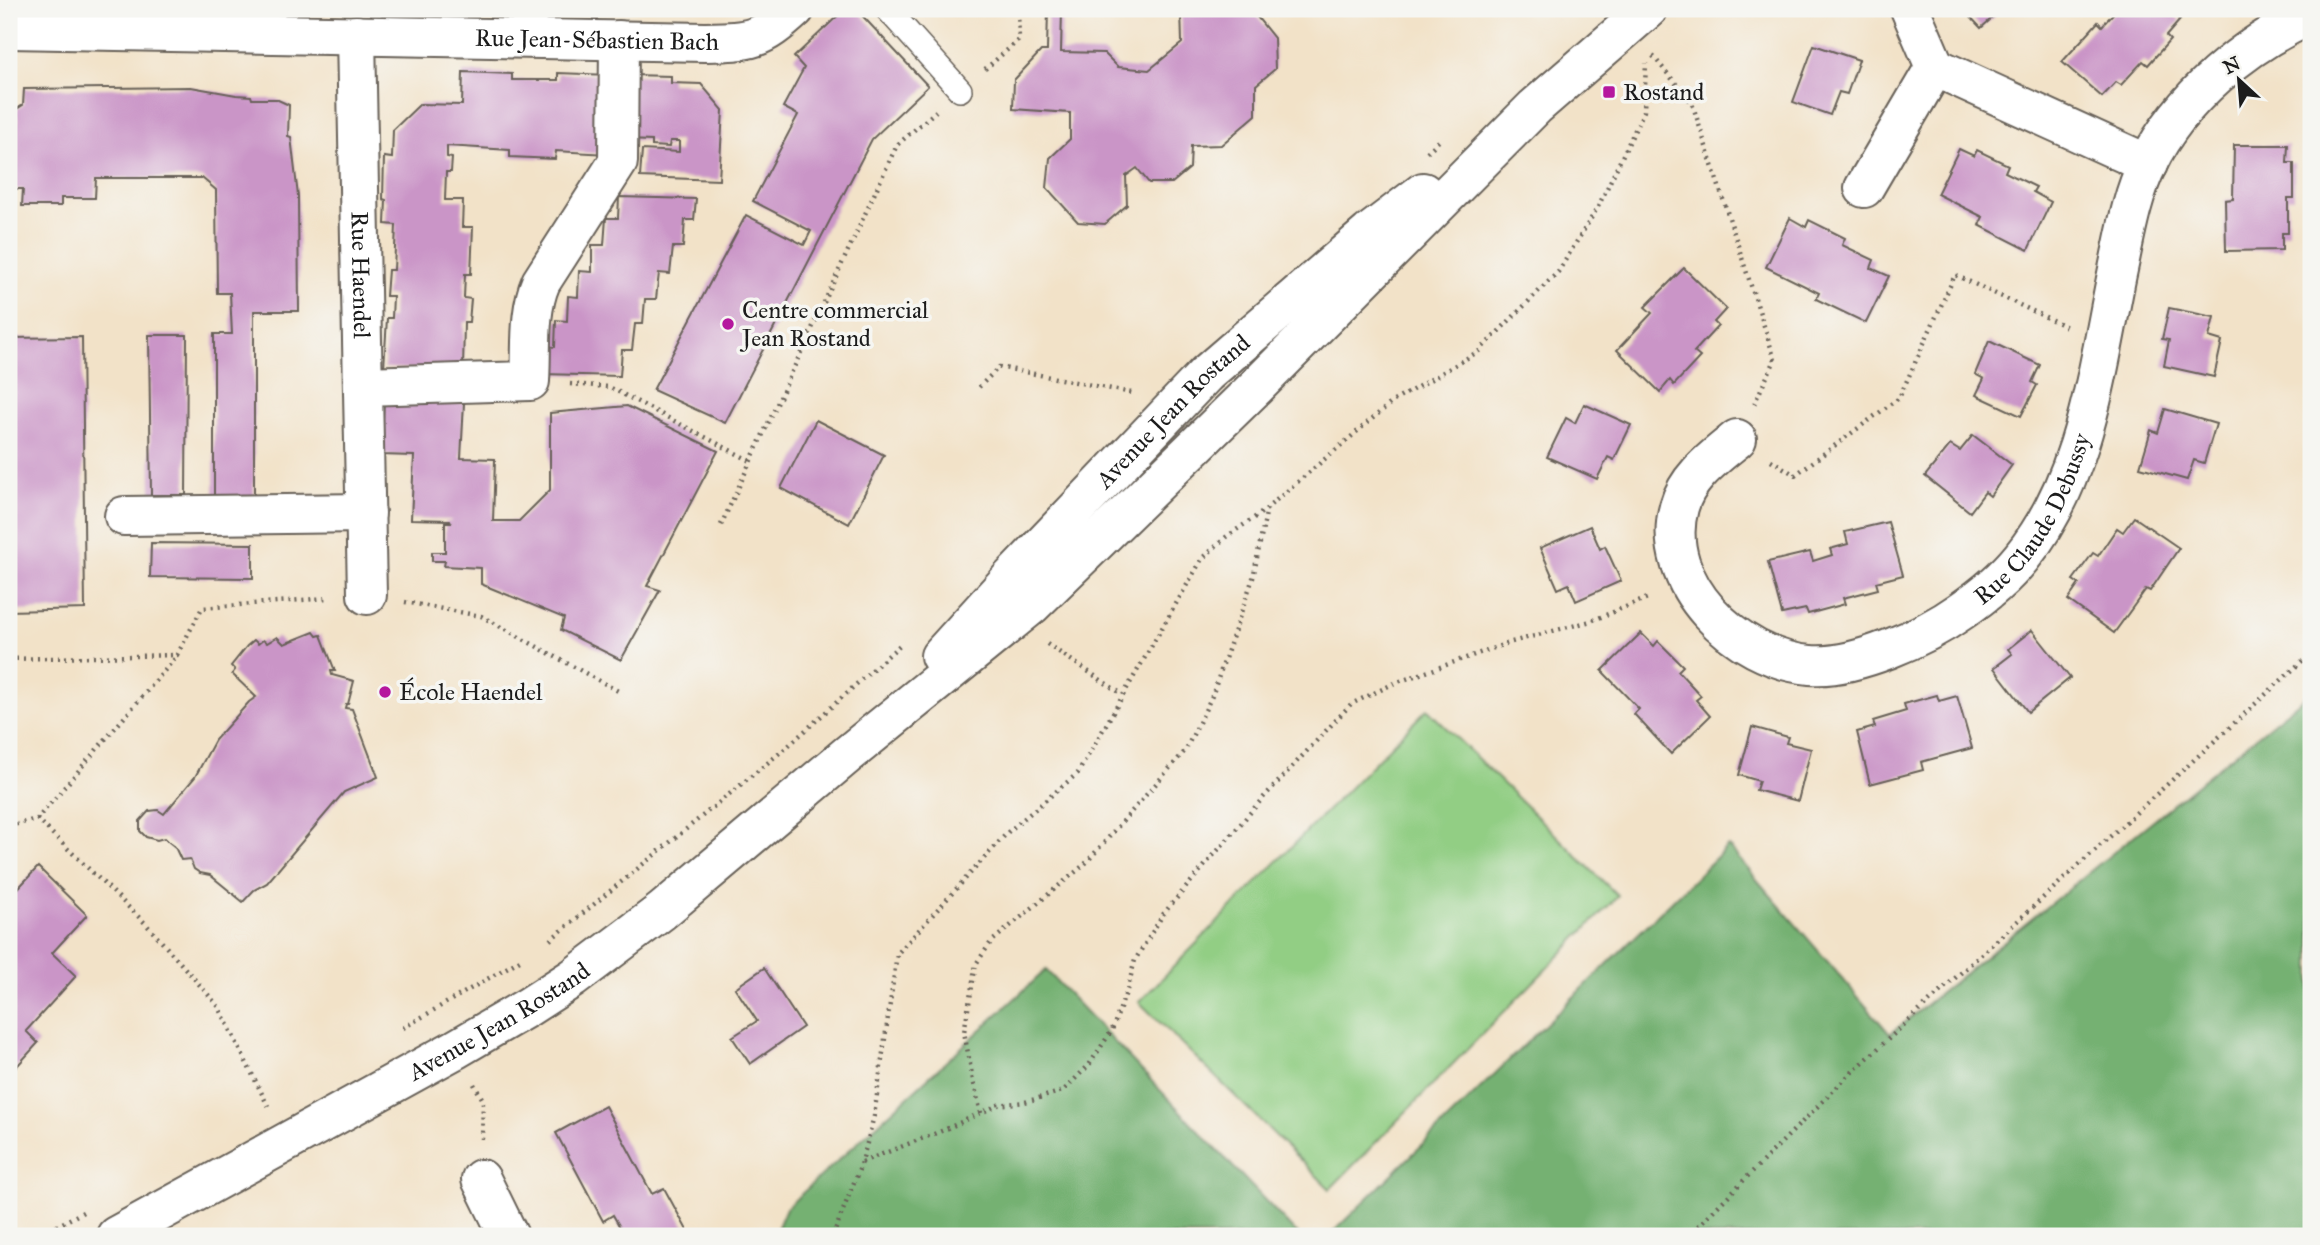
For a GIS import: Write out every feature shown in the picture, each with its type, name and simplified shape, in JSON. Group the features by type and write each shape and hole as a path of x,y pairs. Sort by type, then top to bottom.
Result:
{"street":[{"name":"Rue Jean-Sébastien Bach","path":"9,29 104,20 356,36 705,42 744,40 760,36 773,29 795,9"},
{"path":"1910,9 1935,67 2148,164"},
{"name":"Rue Claude Debussy","path":"1737,439 1705,465 1689,486 1679,505 1674,530 1676,552 1687,582 1715,618 1763,653 1787,662 1810,666 1828,665 1870,655 1935,628 1996,583 2020,560 2041,531 2061,494 2076,452 2127,229 2148,164 2179,116 2220,73 2259,42 2311,15"},
{"name":"Avenue Jean Rostand","path":"847,755 1007,581 1206,374 1369,233 1643,24"},
{"name":"Rue Haendel","path":"356,36 367,595"},
{"path":"363,386 530,381 536,293 618,162 620,40"},
{"path":"1864,188 1935,67"},
{"name":"Avenue Jean Rostand","path":"116,1236 456,1049 528,1007 625,940 847,755 1014,621 1256,387 1535,107"},
{"path":"124,516 366,513"},
{"path":"481,1179 509,1236"}],"lane":[{"path":"887,9 960,90"}],"path":[{"path":"721,525 897,145 1019,40 1018,9"},
{"path":"1643,24 1692,103 1774,360 1737,439 1795,475 1899,398 1955,275 2102,343"},
{"path":"833,1236 862,1162 874,1116 897,954 1008,832 1077,774 1202,559 1392,402 1479,351 1558,272 1598,207 1644,111 1647,68 1643,24"},
{"path":"979,387 999,367 1142,395"},
{"path":"530,381 609,387 751,461"},
{"path":"981,1112 964,1032 976,964 991,942 1085,864 1185,751 1212,696 1253,578 1267,508"},
{"path":"862,1162 944,1130 998,1105 1025,1102 1063,1091 1089,1066 1112,1030 1135,960 1164,913 1262,799 1351,704 1395,683 1508,643 1591,621 1687,582"},
{"path":"9,826 37,819 177,655 202,608 367,595 481,615 618,691"},
{"path":"1014,621 1122,694"},
{"path":"540,948 787,747 908,636"},
{"path":"1688,1236 1849,1075 2311,653"},
{"path":"9,659 177,655"},
{"path":"37,819 145,923 219,1007 268,1106 256,1113"},
{"path":"398,1030 529,955"},
{"path":"456,1049 483,1100 481,1179"},
{"path":"38,1236 92,1207"}],"green space":[{"path":"2311,692 2311,1236 1329,1236 1728,846 1890,1034"},
{"path":"1427,709 1618,896 1330,1189 1139,1002"},
{"path":"1046,970 1299,1236 774,1236 786,1208"}],"building":[{"path":"475,9 502,9 502,14 475,14"},
{"path":"845,9 856,9 928,86 872,139 725,423 653,390 746,215 804,245 811,231 753,201 798,115 783,107 804,68 794,57"},
{"path":"1048,9 1062,9 1061,52 1104,53 1118,67 1149,70 1182,43 1181,9 1257,9 1253,12 1274,38 1275,69 1256,85 1256,115 1221,145 1191,146 1190,168 1172,183 1149,183 1137,168 1126,176 1127,205 1105,224 1078,222 1047,188 1050,158 1070,139 1070,113 1013,109 1014,80 1041,51 1047,51"},
{"path":"1963,9 2002,9 1981,28"},
{"path":"2117,9 2167,9 2180,20 2166,36 2170,40 2148,65 2143,61 2121,85 2116,82 2102,97 2062,62 2098,22 2102,26"},
{"path":"1814,45 1859,60 1847,94 1839,92 1830,115 1793,102"},
{"path":"463,72 512,74 512,80 558,80 558,73 610,75 607,154 556,151 555,159 510,157 510,150 447,146 447,157 452,158 451,172 446,172 445,200 463,200 462,227 473,227 471,274 465,274 464,298 471,299 469,322 464,322 463,371 384,368 387,318 392,318 393,296 386,296 388,270 394,270 396,225 385,224 384,157 392,158 393,130 420,104 462,105"},
{"path":"630,75 671,76 671,83 701,84 723,110 719,180 640,177 642,150 679,152 679,141 670,141 669,147 652,146 652,141 628,140"},
{"path":"191,87 251,96 252,99 276,99 289,105 288,136 291,137 298,196 299,311 254,311 254,509 214,509 214,334 232,334 230,293 217,293 216,190 202,178 96,178 95,198 61,198 61,206 22,206 23,189 11,189 11,173 17,165 17,116 12,112 23,105 24,89"},
{"path":"2234,145 2288,145 2287,163 2294,163 2294,198 2288,198 2288,233 2282,233 2282,250 2226,251 2225,200 2233,199"},
{"path":"1959,149 1974,156 1977,150 2008,165 2005,172 2036,187 2033,192 2051,202 2028,250 1979,225 1983,217 1937,194"},
{"path":"619,197 696,199 694,220 685,220 683,247 673,247 670,274 659,273 656,299 645,299 643,324 635,324 632,350 622,350 620,376 543,374 544,346 555,347 556,320 567,321 568,296 578,297 579,271 592,272 592,245 604,245 606,218 618,218"},
{"path":"1790,218 1806,227 1809,220 1845,238 1842,245 1874,260 1871,268 1889,276 1866,323 1816,299 1819,293 1766,267"},
{"path":"1684,268 1726,309 1714,322 1718,326 1694,352 1700,357 1674,385 1670,380 1660,392 1617,350 1652,313 1645,307"},
{"path":"2169,308 2214,317 2209,337 2222,341 2214,377 2164,366 2169,340 2162,339"},
{"path":"149,335 187,335 186,495 151,495"},
{"path":"82,337 85,609 9,611 9,338"},
{"path":"1989,341 2040,365 2032,382 2037,385 2021,416 1976,395 1984,379 1975,374"},
{"path":"384,401 464,403 461,458 495,459 493,521 519,521 550,490 550,413 627,406 718,451 647,586 660,590 621,660 561,630 564,618 481,584 481,568 444,566 445,561 432,561 432,552 445,552 445,522 451,522 411,519 414,456 381,455"},
{"path":"1584,404 1631,425 1614,460 1608,457 1597,479 1547,457 1566,418 1575,423"},
{"path":"2165,409 2216,424 2204,463 2194,460 2187,480 2140,467 2151,430 2158,433"},
{"path":"816,420 884,455 849,524 781,488"},
{"path":"1973,435 2012,465 1990,496 1985,492 1970,512 1925,476 1950,445 1960,451"},
{"path":"2134,517 2179,548 2150,591 2146,589 2114,633 2068,600 2079,584 2073,580 2093,553 2098,556 2117,528 2123,532"},
{"path":"1888,522 1903,575 1876,582 1878,589 1843,598 1845,604 1808,614 1806,609 1782,614 1768,562 1810,552 1813,561 1832,555 1830,549 1848,544 1845,532"},
{"path":"1590,526 1600,549 1605,546 1621,581 1576,601 1569,584 1558,589 1540,548"},
{"path":"151,543 253,544 253,578 150,577"},
{"path":"2032,630 2070,678 2028,712 1994,668 2012,654 2008,649"},
{"path":"314,632 317,636 321,635 335,671 331,671 332,675 354,681 345,708 352,709 378,777 344,792 267,883 254,890 243,902 210,875 194,869 190,859 181,860 175,847 164,838 157,840 146,837 140,831 140,821 149,811 158,810 164,814 195,777 215,740 256,697 232,674 235,670 231,666 247,646 254,640 258,644 263,640 267,643 277,637 284,644"},
{"path":"1641,633 1654,646 1658,641 1683,666 1678,671 1701,696 1696,700 1710,716 1671,754 1634,714 1639,709 1602,671"},
{"path":"1937,695 1939,701 1957,696 1972,748 1921,762 1923,770 1870,784 1857,732 1875,727 1873,721 1906,711 1904,704"},
{"path":"1752,727 1788,737 1786,743 1811,749 1798,801 1756,790 1759,781 1739,775"},
{"path":"38,867 87,915 52,953 76,976 26,1031 38,1043 9,1075 9,898"},
{"path":"764,968 803,1027 750,1064 732,1037 757,1021 735,988"},
{"path":"605,1106 652,1194 664,1188 688,1232 679,1236 625,1236 613,1215 603,1221 556,1133"}],"place":[{"name":"Rostand","path":"1609,92"},
{"name":"Centre commercial Jean Rostand","path":"728,324"},
{"name":"École Haendel","path":"385,692"}]}
